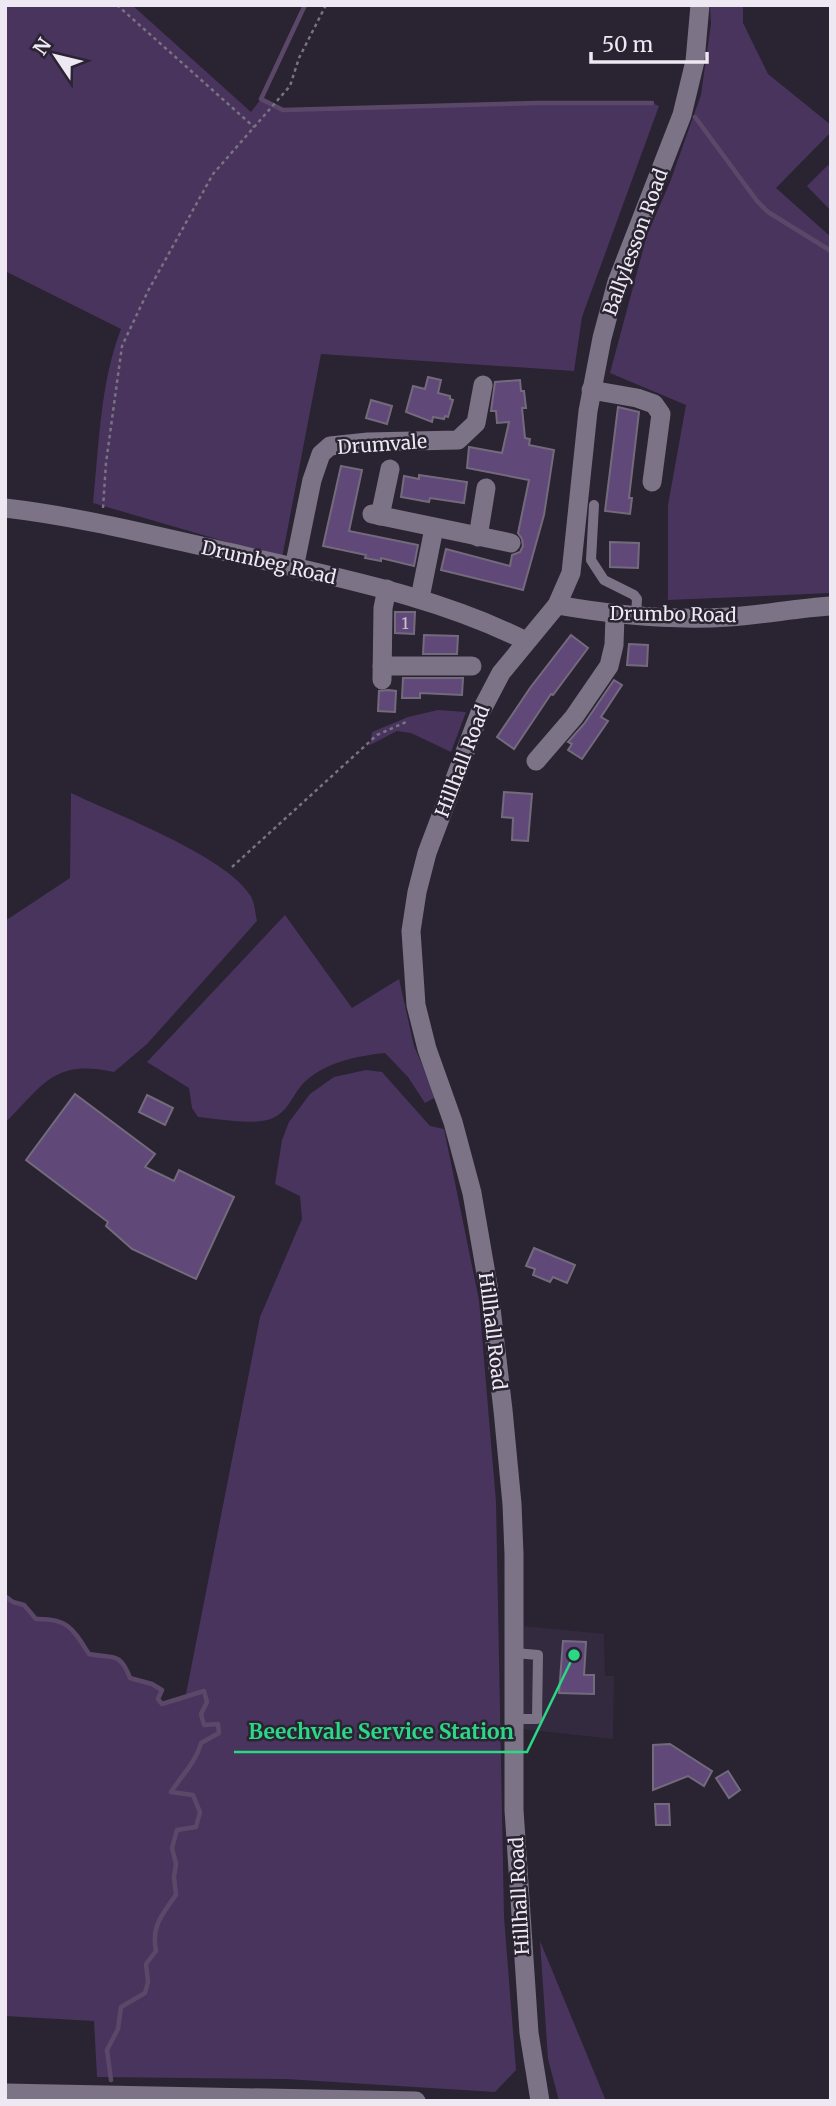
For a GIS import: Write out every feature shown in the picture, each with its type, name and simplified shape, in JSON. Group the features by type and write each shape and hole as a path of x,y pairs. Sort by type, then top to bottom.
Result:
{"street":[{"name":"Ballylesson Road","path":"557,605 571,573 591,390 617,282 682,115 695,61 701,5"},
{"name":"Drumvale","path":"294,568 312,480 321,454 330,446 356,443 458,440 476,423 483,385"},
{"path":"591,390 646,401 654,404 661,414 652,482"},
{"path":"390,469 376,515 511,543"},
{"path":"478,537 486,488"},
{"name":"Drumbeg Road","path":"5,508 55,515 387,589 420,598 526,641"},
{"path":"420,598 434,528"},
{"path":"387,589 383,608 382,673 472,666"},
{"name":"Drumbo Road","path":"557,605 615,615 731,617 831,606"},
{"name":"Hillhall Road","path":"537,2100 523,1961 514,1810 512,1504 489,1291 472,1193 416,1005 411,931 427,853 479,715 501,673 557,605"},
{"path":"536,761 574,717 609,666 614,645 615,615"},
{"path":"6,2092 416,2101"}],"lane":[{"path":"594,505 591,560 604,580 634,594 637,599 636,616"},
{"path":"5,2101 6,2092"}],"path":[{"path":"117,5 254,127"},
{"path":"102,526 106,463 122,346 148,291 213,174 290,86 299,58 326,5"},
{"path":"232,867 377,735 407,722"}],"shaded area":[{"path":"5,5 132,5 251,112 261,99 284,110 537,103 652,103 659,106 582,317 574,371 321,354 282,558 93,503 104,393 121,329 5,271"},
{"path":"710,5 743,5 743,23 768,74 831,125 831,132 776,188 831,237 831,593 668,600 668,505 686,405 610,373 647,235 670,182 701,95 711,24"},
{"path":"828,165 831,168 831,211 807,186"},
{"path":"438,710 466,712 451,752 411,733 397,731 370,745 372,732 408,717"},
{"path":"71,793 168,837 218,865 250,895 257,921 147,1044 114,1072 77,1069 63,1072 41,1086 5,1123 5,921 70,878"},
{"path":"285,915 352,1008 399,979 414,1046 436,1097 425,1103 408,1077 385,1053 351,1059 318,1072 301,1086 286,1108 273,1118 247,1122 198,1117 192,1108 189,1088 147,1062"},
{"path":"366,1070 382,1072 430,1126 444,1129 479,1300 496,1502 504,1917 516,2070 495,2092 286,2079 97,2077 94,2021 5,2016 5,1596 24,1605 36,1619 56,1621 69,1627 89,1654 119,1660 130,1678 152,1684 162,1690 158,1699 162,1703 185,1699 260,1317 302,1219 300,1196 275,1184 282,1140 289,1122 310,1094 334,1077"},
{"path":"524,1626 604,1634 605,1676 614,1676 613,1739 522,1729"},
{"path":"540,1941 606,2101 559,2101 548,2059"}],"building":[{"path":"428,377 441,380 438,393 450,396 453,400 448,417 433,417 432,422 406,412 413,386 425,389"},
{"path":"520,380 526,408 522,408 525,438 530,439 529,445 554,450 544,515 523,590 441,570 446,549 510,566 512,555 520,552 523,546 518,533 529,480 467,468 469,447 502,453 509,422 497,423 496,411 491,411 495,382"},
{"path":"371,400 392,406 387,424 366,418"},
{"path":"618,407 639,412 629,498 632,498 630,514 605,511"},
{"path":"341,466 362,470 349,531 418,545 414,566 381,558 381,561 365,558 366,555 323,546"},
{"path":"419,475 467,482 464,503 430,498 429,502 401,497 404,476 419,479"},
{"path":"610,542 639,543 638,568 610,567"},
{"path":"395,612 415,612 414,634 395,633"},
{"path":"424,635 458,636 457,654 423,654"},
{"path":"571,635 588,648 553,695 551,694 514,749 497,737"},
{"path":"629,644 648,645 647,666 627,665"},
{"path":"403,678 463,678 462,695 420,693 420,698 402,698"},
{"path":"614,680 622,685 601,717 608,721 582,759 568,750 572,744 568,742 584,724"},
{"path":"379,691 396,691 395,712 378,711"},
{"path":"504,792 532,794 528,841 512,840 513,818 502,817"},
{"path":"75,1094 155,1154 145,1167 174,1181 179,1170 234,1197 196,1279 132,1249 106,1226 108,1222 26,1160"},
{"path":"147,1095 173,1108 165,1125 139,1112"},
{"path":"534,1248 575,1265 567,1283 553,1277 550,1282 533,1275 535,1269 526,1266"},
{"path":"563,1641 586,1642 584,1675 594,1675 594,1694 559,1693"},
{"path":"670,1744 712,1771 704,1786 688,1776 653,1790 653,1745"},
{"path":"728,1771 740,1790 729,1798 716,1778"},
{"path":"655,1804 669,1804 670,1825 656,1825"}],"waterway":[{"path":"305,5 261,99 283,110 537,103 652,103"},
{"path":"695,117 768,212 831,251"},
{"path":"5,1596 24,1605 36,1619 63,1623 74,1632 89,1654 119,1660 130,1678 152,1684 162,1690 158,1699 162,1704 204,1691 207,1702 201,1714 204,1725 218,1724 219,1733 201,1743 192,1762 171,1792 193,1795 200,1812 196,1827 177,1830 172,1848 176,1864 176,1895 156,1928 156,1951 146,1964 148,1982 145,1993 121,2007 118,2029 107,2050 111,2080"}],"place":[{"name":"Beechvale Service Station","path":"574,1655"}]}
